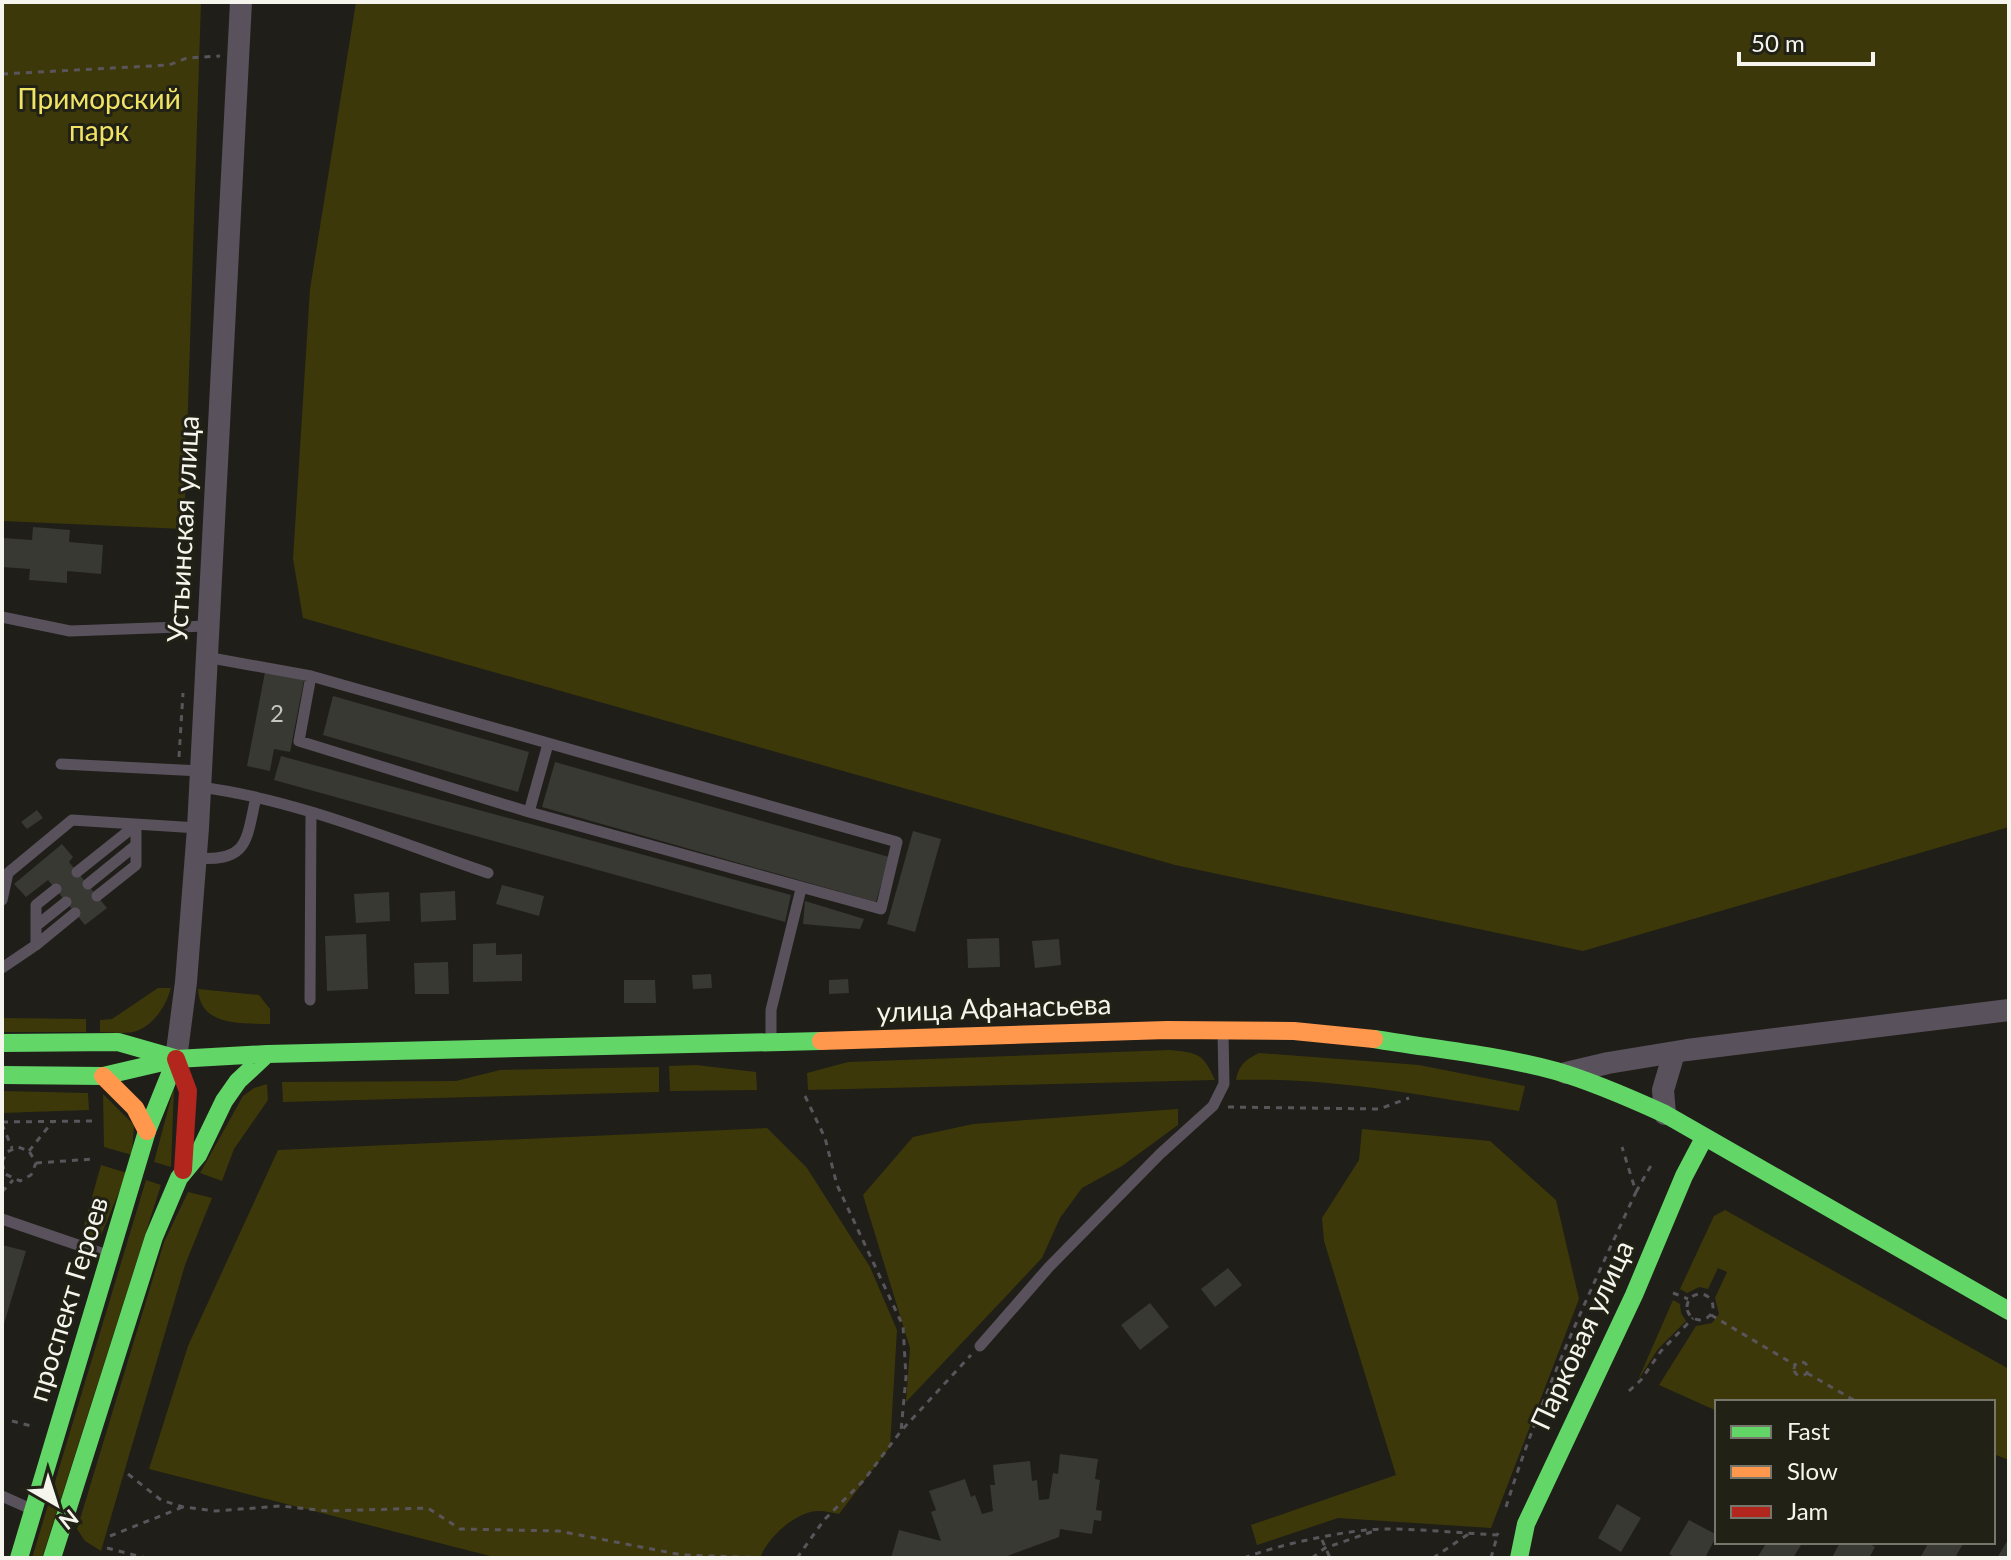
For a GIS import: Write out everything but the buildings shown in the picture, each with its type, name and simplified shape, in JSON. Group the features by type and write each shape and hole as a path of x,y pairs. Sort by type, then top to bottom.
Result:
{"main road":[{"name":"улица Афанасьева","path":"176,1059 267,1054 1223,1031 1294,1031 1365,1037 1566,1073 1618,1092 1665,1114 2009,1311"},
{"path":"2,1043 118,1042 176,1059"},
{"path":"183,1170 198,1155 224,1101 238,1081 267,1054"},
{"path":"2,1075 103,1076 176,1059"},
{"path":"52,1558 154,1237 183,1170 188,1091 176,1059"},
{"name":"проспект Героев","path":"19,1558 147,1131 176,1059"},
{"path":"103,1076 135,1108 147,1131"},
{"name":"Парковая улица","path":"1519,1558 1526,1524 1704,1138"}],"street":[{"name":"Устьинская улица","path":"176,1059 186,982 195,858 186,828 200,779 241,2"},
{"path":"1566,1073 1674,1053 2009,1010"},
{"path":"1665,1114 1663,1090 1674,1053"}],"lane":[{"path":"2,617 70,631 207,626"},
{"path":"206,657 311,676 897,842 881,909 529,812 299,741 311,676"},
{"path":"529,812 548,744"},
{"path":"61,764 178,769 200,779 488,873"},
{"path":"195,858 231,856 246,843 256,797"},
{"path":"310,1000 311,813"},
{"path":"2,900 8,873 72,820 186,828"},
{"path":"97,896 136,865 136,825"},
{"path":"77,872 136,825"},
{"path":"88,884 136,845"},
{"path":"36,945 36,905 56,889"},
{"path":"771,1043 771,1010 801,889"},
{"path":"36,926 66,902"},
{"path":"2,968 75,913"},
{"path":"980,1346 1049,1267 1160,1154 1213,1106 1224,1084 1223,1031"},
{"path":"2,1219 110,1256"},
{"path":"2,1496 33,1510"}],"path":[{"path":"2,75 169,65 187,58 239,55"},
{"path":"178,769 184,683"},
{"path":"805,1096 825,1138 837,1185 903,1326 906,1377 901,1431"},
{"path":"1213,1106 1379,1109 1409,1098"},
{"path":"29,1151 53,1121"},
{"path":"12,1148 2,1123 95,1121"},
{"path":"1622,1147 1636,1192"},
{"path":"12,1148 29,1151 36,1163 31,1175 20,1181 4,1175 2,1162 12,1148"},
{"path":"36,1163 94,1159"},
{"path":"1506,1507 1527,1439 1586,1298 1653,1162"},
{"path":"2,1192 13,1180"},
{"path":"1673,1293 1689,1300"},
{"path":"1705,1295 1713,1304 1711,1315 1701,1320 1693,1318 1687,1311 1689,1300 1705,1295"},
{"path":"1711,1315 1795,1365"},
{"path":"1629,1391 1693,1318"},
{"path":"797,1558 824,1520 864,1480 901,1431 980,1346"},
{"path":"1795,1365 1803,1362 1807,1365 1807,1373"},
{"path":"1795,1365 1795,1374 1799,1377 1807,1373"},
{"path":"1807,1373 1854,1400"},
{"path":"128,1474 161,1500 183,1507 215,1511 281,1506 327,1511 428,1508 460,1529 559,1531 682,1555 770,1558"},
{"path":"110,1536 183,1507"},
{"path":"1491,1558 1502,1521"},
{"path":"1244,1558 1261,1551 1382,1528 1498,1535"},
{"path":"1312,1558 1325,1548 1382,1528"},
{"path":"1433,1558 1470,1533"},
{"path":"1321,1538 1330,1558"},
{"path":"107,1548 146,1558"}],"green space":[{"name":"Приморский парк","path":"2,2 201,2 184,529 2,521"},
{"path":"356,2 2009,2 2009,827 1583,951 1175,865 303,618 293,559 310,289"},
{"path":"158,988 171,988 162,1009 147,1026 129,1033 100,1032 100,1020 112,1019"},
{"path":"198,989 259,995 270,1009 270,1024 235,1023 214,1017 206,1010"},
{"path":"2,1018 86,1019 86,1032 2,1032"},
{"path":"1170,1050 1187,1052 1203,1059 1215,1080 808,1090 807,1073 848,1062"},
{"path":"1259,1053 1419,1065 1525,1086 1519,1111 1307,1081 1236,1080 1243,1064"},
{"path":"696,1065 756,1072 757,1090 670,1091 669,1066"},
{"path":"659,1067 659,1092 283,1102 282,1082 456,1081 500,1070"},
{"path":"267,1084 268,1100 234,1149 222,1181 200,1173 243,1096"},
{"path":"174,1087 171,1167 154,1162"},
{"path":"2,1091 88,1093 89,1110 2,1113"},
{"path":"103,1094 134,1125 132,1155 104,1147"},
{"path":"1178,1109 1178,1125 1122,1166 1082,1188 1060,1218 1042,1258 906,1402 910,1348 863,1195 913,1137 973,1124"},
{"path":"767,1128 807,1168 870,1267 897,1330 890,1447 839,1514 810,1512 792,1520 776,1534 760,1558 498,1558 149,1469 188,1346 278,1150"},
{"path":"1362,1129 1490,1141 1556,1200 1579,1299 1491,1528 1338,1518 1257,1545 1251,1525 1396,1475 1324,1241 1322,1218 1359,1160"},
{"path":"101,1165 127,1173 99,1240 81,1236"},
{"path":"146,1180 161,1185 42,1558 32,1558"},
{"path":"188,1192 212,1198 185,1265 101,1551 85,1541 77,1529 164,1242"},
{"path":"1725,1210 2009,1369 2009,1460 1995,1455 1995,1400 1715,1400 1715,1410 1659,1385 1696,1326 1712,1323 1719,1314 1715,1298 1727,1272 1718,1268 1708,1289 1699,1287 1687,1293 1680,1289 1714,1216"},
{"path":"1673,1300 1680,1304 1686,1321 1658,1349 1638,1380"}],"traffic: fast":[{"path":"1374,1039 1534,1065 1625,1096 1665,1114 2009,1311"},
{"path":"2,1075 103,1076 176,1059 267,1054 821,1041"},
{"path":"2,1043 118,1042 174,1058"},
{"path":"52,1558 154,1237 179,1178 198,1155 224,1101 238,1081 267,1054"},
{"path":"19,1558 147,1131 176,1059"},
{"path":"1519,1558 1526,1524 1704,1138"}],"traffic: slow":[{"path":"821,1041 1167,1030 1294,1031 1374,1039"},
{"path":"103,1076 135,1108 147,1131"}],"traffic: jam":[{"path":"176,1059 188,1091 183,1170"}]}
